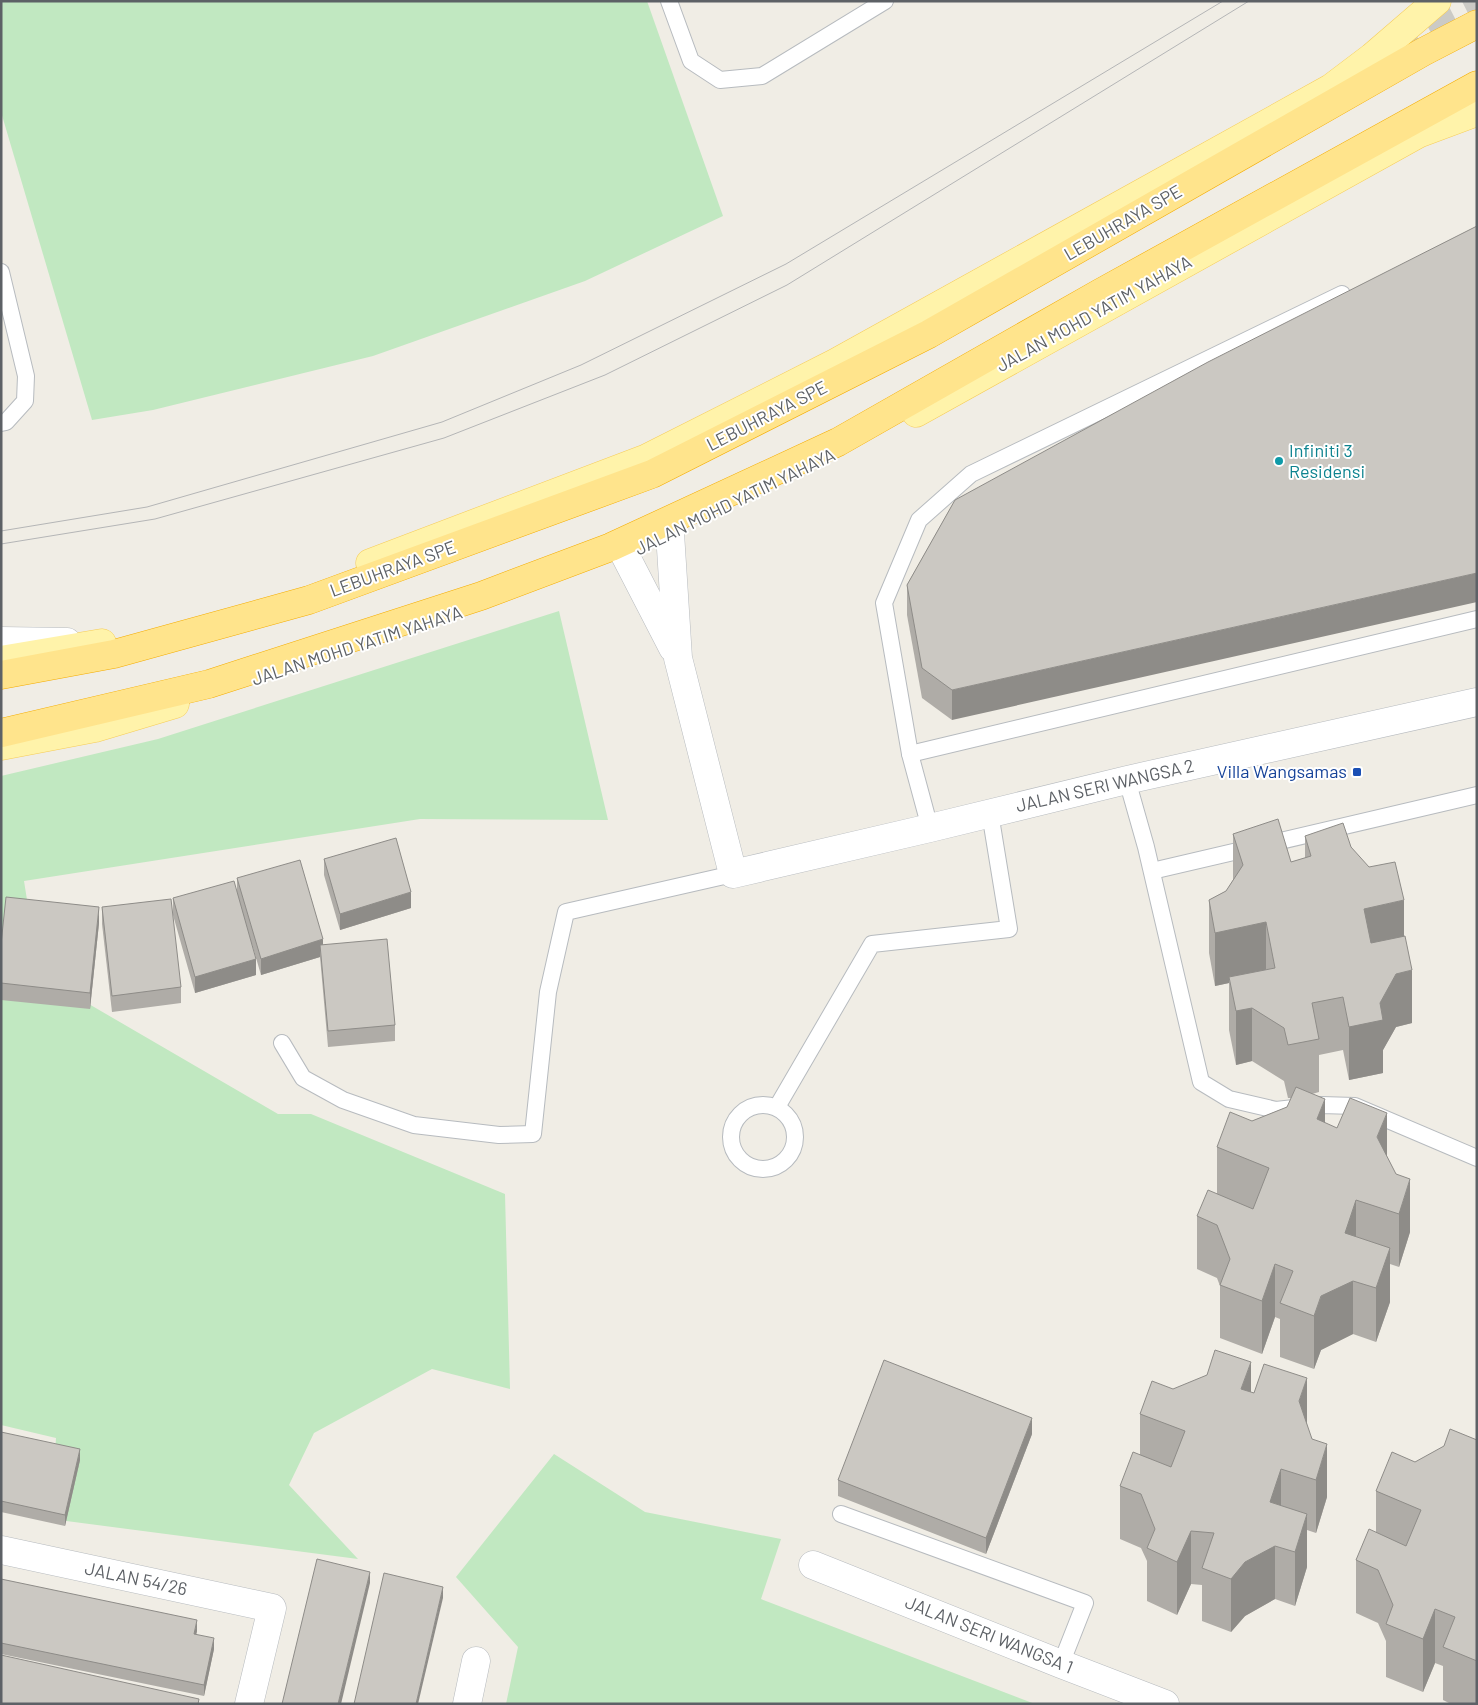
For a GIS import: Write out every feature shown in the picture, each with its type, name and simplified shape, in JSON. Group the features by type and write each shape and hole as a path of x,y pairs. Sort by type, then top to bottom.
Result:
{"highway":[{"name":"LEBUHRAYA SPE","path":"1,675 114,654 308,600 652,474 929,334 1414,57 1477,24"},
{"path":"1,733 209,684 481,596 611,547 838,442 1100,293 1477,85"}],"main road":[{"path":"1,660 105,643 304,589 647,458 861,348 1331,88 1372,58 1437,1"},
{"name":"JALAN MOHD YATIM YAHAYA","path":"1,746 95,728 282,673 483,605 625,554 891,427 1418,134 1477,112"}],"street":[{"path":"670,533 678,658 733,874"},
{"path":"625,554 678,658"},
{"path":"1,640 105,643"},
{"name":"JALAN SERI WANGSA 2","path":"733,874 1127,780 1477,702"},
{"name":"JALAN 54/26","path":"1,1550 272,1608 249,1704"},
{"name":"JALAN SERI WANGSA 1","path":"813,1565 1165,1704"},
{"path":"467,1704 476,1661"}],"lane":[{"path":"670,1 691,61 720,80 762,76 885,1"},
{"path":"1,272 26,376 25,400 6,422 1,423"},
{"path":"930,828 910,754 884,603 919,520 971,474 1352,289"},
{"path":"910,754 1477,620"},
{"path":"1127,780 1152,872 1201,1082 1229,1099 1276,1110 1321,1105 1355,1106 1477,1158"},
{"path":"1152,872 1477,795"},
{"path":"777,1107 872,944 1010,930 990,814"},
{"name":"JALAN SERI WANGSA 2","path":"282,1043 304,1078 343,1100 414,1125 489,1134 533,1134 548,992 566,912 733,874"},
{"path":"841,1514 1085,1603 1061,1664"}],"green space":[{"path":"1,1 647,1 723,216 585,281 373,356 153,410 92,420 1,112"},
{"path":"559,611 608,820 420,819 24,881 39,975 278,1114 311,1114 505,1194 510,1389 432,1369 314,1433 289,1485 358,1559 51,1519 56,1438 1,1425 1,776 158,739"},
{"path":"554,1454 645,1512 781,1539 761,1599 1035,1704 506,1704 518,1647 456,1577"}],"building":[{"name":"Infiniti 3 Residensi","path":"1477,226 1477,573 952,690 922,668 907,585 955,500 1208,362"},
{"path":"1278,819 1291,862 1311,856 1305,836 1343,823 1351,847 1369,867 1395,862 1404,900 1364,909 1371,943 1405,936 1412,970 1396,974 1380,1003 1383,1020 1349,1027 1343,997 1312,1003 1319,1039 1288,1045 1284,1028 1252,1008 1236,1011 1229,977 1275,968 1266,922 1215,933 1209,900 1226,891 1243,865 1233,834"},
{"path":"396,838 411,892 340,914 324,859"},
{"path":"300,860 323,939 261,959 237,878"},
{"path":"234,881 256,959 195,977 173,898"},
{"path":"6,897 99,907 90,993 1,983 1,944"},
{"path":"171,899 181,987 112,996 102,907"},
{"path":"387,939 395,1025 328,1031 320,945"},
{"path":"1296,1087 1325,1099 1317,1119 1337,1128 1350,1098 1387,1113 1377,1137 1396,1174 1410,1179 1399,1214 1356,1200 1345,1233 1390,1248 1376,1288 1353,1281 1321,1296 1314,1316 1280,1303 1293,1271 1275,1264 1262,1301 1220,1285 1230,1259 1217,1225 1197,1216 1208,1190 1253,1209 1269,1168 1217,1147 1230,1112 1252,1121 1287,1107"},
{"path":"1215,1350 1251,1362 1241,1389 1254,1393 1264,1364 1307,1378 1299,1401 1312,1439 1327,1444 1316,1480 1281,1469 1270,1502 1307,1514 1295,1552 1275,1546 1245,1562 1231,1579 1202,1568 1214,1533 1191,1531 1177,1562 1147,1548 1155,1529 1141,1494 1120,1486 1133,1452 1171,1467 1185,1431 1140,1414 1152,1381 1173,1389 1207,1375"},
{"path":"884,1360 1032,1418 986,1538 838,1480"},
{"path":"1450,1429 1477,1440 1477,1661 1443,1647 1455,1617 1435,1609 1423,1639 1386,1624 1393,1605 1378,1570 1356,1560 1369,1529 1406,1546 1421,1510 1376,1491 1392,1452 1415,1462 1444,1446"},
{"path":"1,1432 80,1449 65,1515 1,1501"},
{"path":"317,1559 370,1572 338,1704 282,1704"},
{"path":"384,1573 443,1587 416,1704 354,1704"},
{"path":"1,1579 197,1620 194,1634 214,1638 204,1685 1,1643"},
{"path":"1,1655 199,1699 198,1704 1,1704"}],"tunnel":[{"path":"1391,47 1477,3"}],"tram line":[{"path":"1,531 147,507 442,422 581,365 786,264 1223,1"},
{"path":"1,544 155,519 444,438 605,375 787,285 1249,1"}],"place":[{"name":"Infiniti 3 Residensi","path":"1279,461"},
{"name":"Villa Wangsamas","path":"1357,772"}]}
